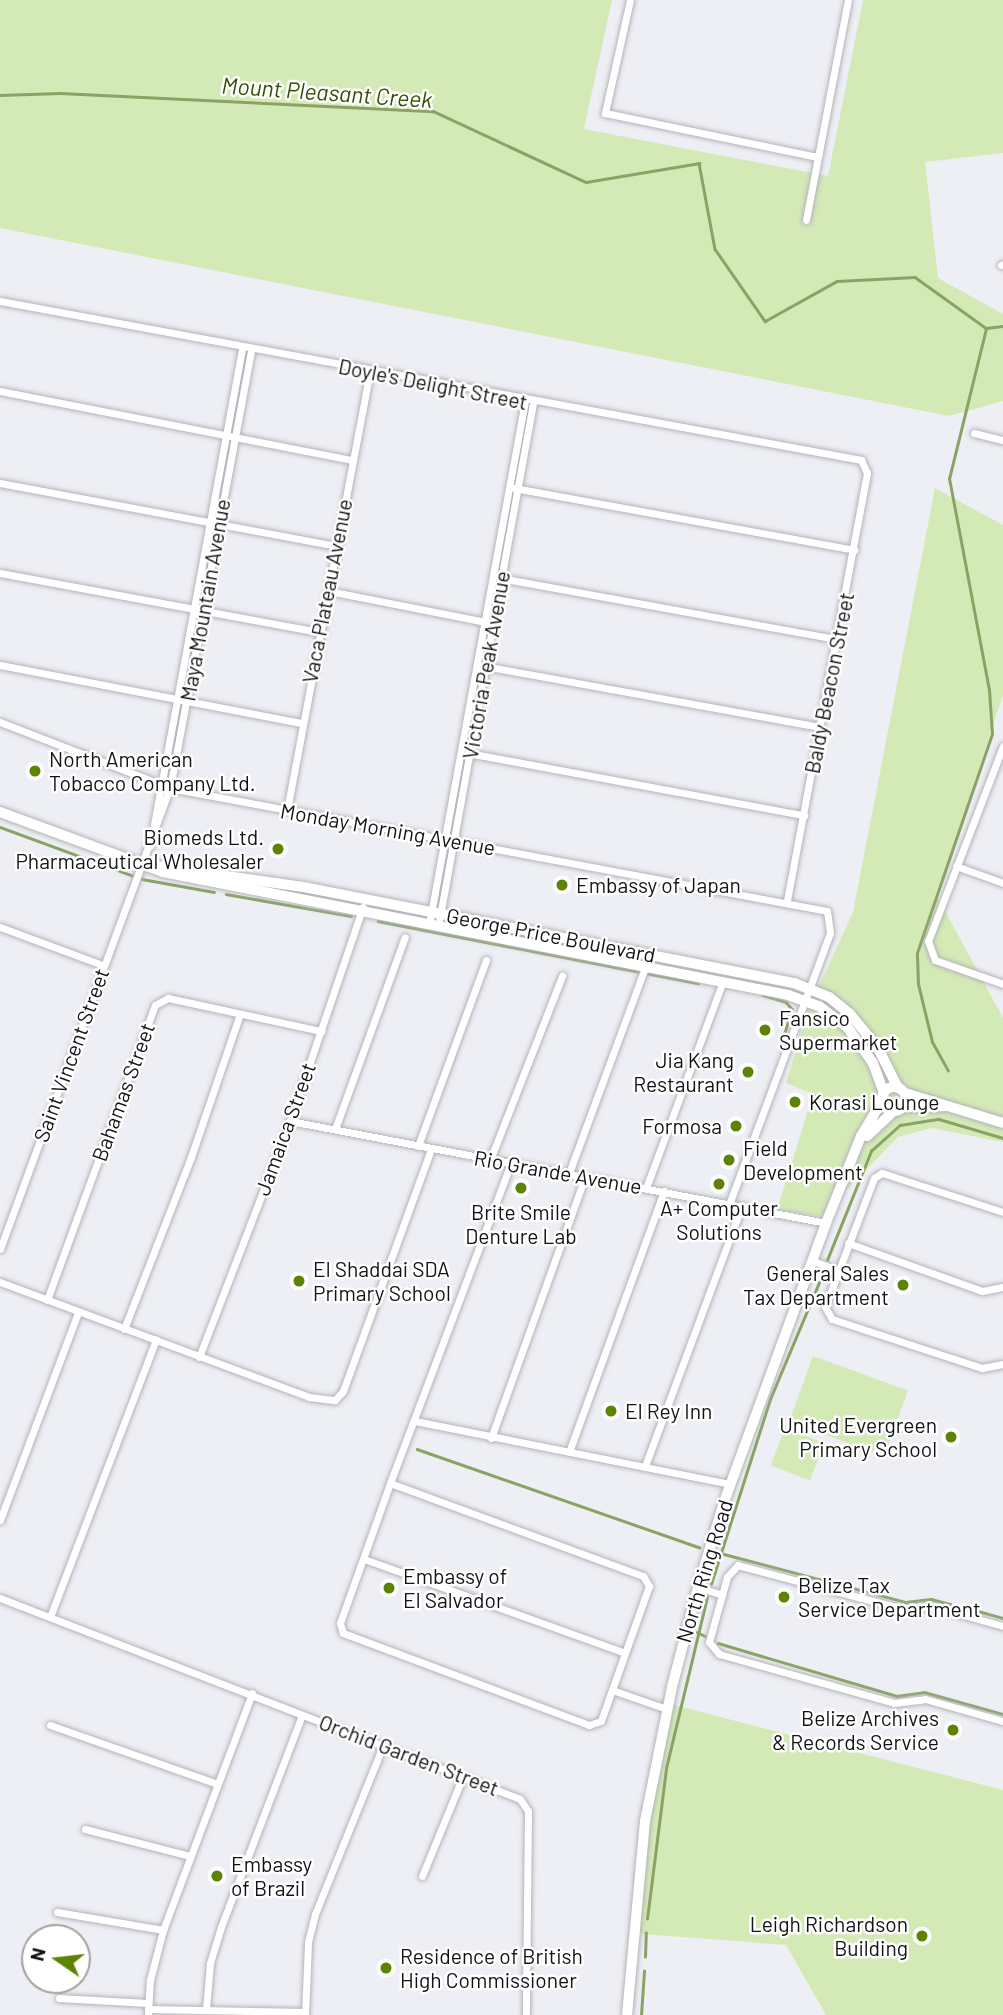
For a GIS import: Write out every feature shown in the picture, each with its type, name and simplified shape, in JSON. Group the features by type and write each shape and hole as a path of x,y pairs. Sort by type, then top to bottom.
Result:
{"main road":[{"name":"George Price Boulevard","path":"0,811 156,866 364,899 590,942 809,988 839,1004 901,1091"},
{"name":"George Price Boulevard","path":"156,866 163,872 723,981 804,1000 829,1012 859,1032 873,1063 883,1097"},
{"path":"588,955 590,942"},
{"path":"901,1091 904,1107 952,1105"},
{"path":"893,1112 883,1097 901,1091 952,1105 1003,1124"},
{"name":"North Ring Road","path":"627,2015 637,1884 667,1709 698,1587 731,1484 826,1223 858,1146 883,1097"},
{"name":"North Ring Road","path":"858,1146 893,1112 904,1107"}],"street":[{"path":"630,0 605,113 817,157"},
{"path":"806,220 848,0"},
{"name":"Doyle's Delight Street","path":"0,301 242,349 866,464"},
{"name":"Maya Mountain Avenue","path":"231,437 242,349"},
{"name":"Maya Mountain Avenue","path":"142,862 150,846 166,787 231,437 251,350"},
{"name":"Vaca Plateau Avenue","path":"287,810 370,371"},
{"path":"0,391 352,460"},
{"name":"Victoria Peak Avenue","path":"434,926 529,402"},
{"path":"974,433 1003,440"},
{"name":"Baldy Beacon Street","path":"786,901 854,550 866,464"},
{"path":"0,483 337,547"},
{"path":"514,488 854,550"},
{"path":"0,573 199,612 319,632"},
{"path":"499,577 836,639"},
{"path":"329,591 489,623"},
{"path":"0,665 302,723"},
{"path":"483,666 821,727"},
{"name":"Monday Morning Avenue","path":"0,722 166,787 820,908 832,923 809,988"},
{"path":"1003,746 929,936 928,949 935,960 1003,984"},
{"path":"466,752 804,815"},
{"name":"Saint Vincent Street","path":"0,1249 142,862"},
{"path":"956,866 1003,883"},
{"name":"Jamaica Street","path":"199,1357 290,1121 363,912 364,899"},
{"path":"0,927 103,965"},
{"path":"335,1129 405,937"},
{"path":"418,1146 486,960"},
{"path":"569,1173 645,968"},
{"path":"490,1160 562,976"},
{"path":"646,1188 723,981"},
{"path":"730,1202 809,988"},
{"name":"Bahamas Street","path":"47,1300 155,1005 168,998 321,1031"},
{"path":"124,1329 191,1157 240,1014"},
{"name":"Rio Grande Avenue","path":"290,1121 510,1165 730,1202 826,1223"},
{"path":"1,1285 309,1397 335,1400 343,1391 431,1149"},
{"path":"390,1483 643,1577 649,1586 601,1721 589,1725 343,1633 340,1622 365,1559 390,1483 510,1165"},
{"path":"1003,1212 882,1173 874,1178 825,1307 832,1319 982,1368 1003,1364"},
{"path":"491,1438 586,1177"},
{"path":"569,1452 664,1191"},
{"path":"645,1466 742,1205"},
{"path":"848,1242 982,1291 1003,1287"},
{"path":"813,1261 838,1270"},
{"path":"0,1520 78,1312"},
{"path":"50,1616 156,1340"},
{"path":"415,1421 731,1484"},
{"path":"365,1559 625,1653"},
{"path":"1003,1626 932,1606 903,1609 743,1565 729,1572 709,1642 719,1654 894,1703 925,1699 1003,1721"},
{"path":"698,1587 722,1595"},
{"name":"Orchid Garden Street","path":"0,1598 513,1794 528,1811 526,2015"},
{"path":"612,1690 667,1709"},
{"path":"148,2009 163,1930 252,1693"},
{"path":"206,2008 210,1963 220,1927 302,1715"},
{"path":"50,1724 218,1784"},
{"path":"58,1998 148,2009 206,2008 305,2014 308,1942 315,1914 383,1746"},
{"path":"422,1876 463,1776"},
{"path":"85,1829 190,1856"},
{"path":"57,1912 163,1930"}],"green space":[{"path":"0,0 612,0 584,129 828,176 863,0 1003,0 1003,153 925,162 938,278 1003,314 1003,401 949,416 0,228"},
{"path":"935,488 1003,525 1003,695 937,896 1003,1018 1003,1142 931,1128 898,1137 821,1216 777,1210 813,1094 786,1083 809,1008 853,912"},
{"path":"813,1356 908,1391 884,1456 789,1422"},
{"path":"785,1428 824,1443 810,1480 771,1465"},
{"path":"674,1705 1003,1790 1003,2015 826,2015 786,1945 642,1934 633,1925 667,1709"}],"waterway":[{"name":"Mount Pleasant Creek","path":"0,95 60,93 433,111 586,182 699,163 715,249 765,321 837,281 915,277 986,328 1003,326"},
{"path":"948,1071 932,1042 918,984 917,953 992,734 989,690 949,479 986,328"},
{"path":"0,827 134,876"},
{"path":"142,879 214,892"},
{"path":"226,894 351,916"},
{"path":"378,921 698,983"},
{"path":"763,995 786,1002 792,1009 782,1044"},
{"path":"827,1260 871,1151 900,1125 939,1119 1003,1138"},
{"path":"711,1584 770,1399 823,1273"},
{"path":"417,1449 699,1547"},
{"path":"720,1553 906,1602 931,1599 950,1604"},
{"path":"647,1919 666,1768 707,1597"},
{"path":"964,1607 1003,1618"},
{"path":"697,1632 705,1636"},
{"path":"718,1643 897,1696 924,1692 1003,1714"},
{"path":"645,1957 646,1933"},
{"path":"641,2015 644,1971"}],"place":[{"name":"North American Tobacco Company Ltd.","path":"35,771"},
{"name":"Biomeds Ltd. Pharmaceutical Wholesaler","path":"278,849"},
{"name":"Embassy of Japan","path":"562,885"},
{"name":"Fansico Supermarket","path":"765,1030"},
{"name":"Jia Kang Restaurant","path":"748,1072"},
{"name":"Korasi Lounge","path":"795,1102"},
{"name":"Formosa","path":"736,1126"},
{"name":"Field Development","path":"729,1160"},
{"name":"A+ Computer Solutions","path":"719,1184"},
{"name":"Brite Smile Denture Lab","path":"521,1188"},
{"name":"El Shaddai SDA Primary School","path":"299,1281"},
{"name":"General Sales Tax Department","path":"903,1285"},
{"name":"El Rey Inn","path":"611,1411"},
{"name":"United Evergreen Primary School","path":"951,1437"},
{"name":"Embassy of El Salvador","path":"389,1588"},
{"name":"Belize Tax Service Department","path":"784,1597"},
{"name":"Belize Archives & Records Service","path":"953,1730"},
{"name":"Embassy of Brazil","path":"217,1876"},
{"name":"Leigh Richardson Building","path":"922,1936"},
{"name":"Residence of British High Commissioner","path":"386,1968"}]}
